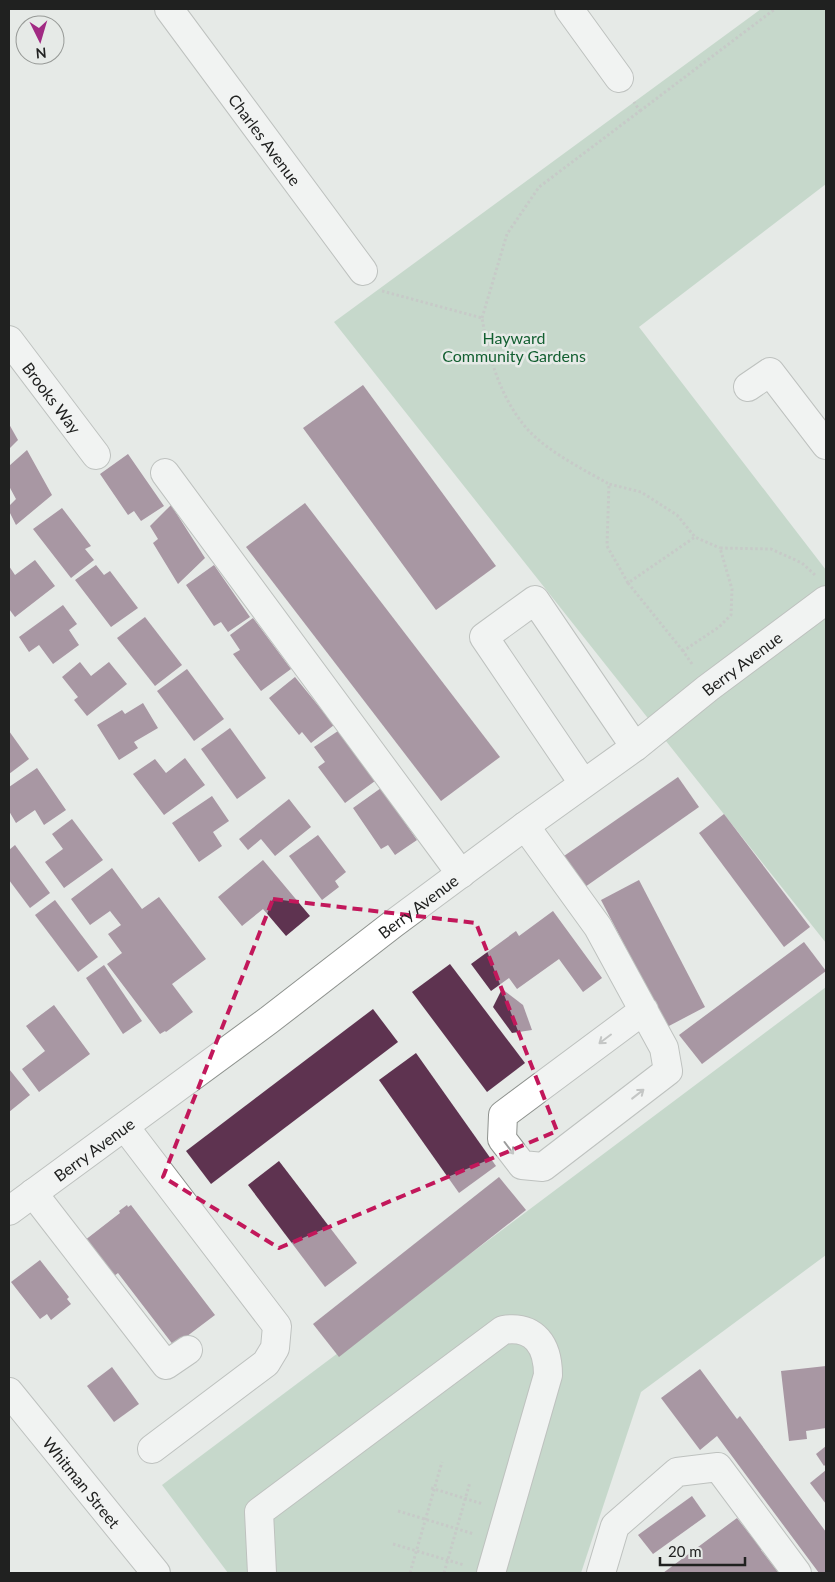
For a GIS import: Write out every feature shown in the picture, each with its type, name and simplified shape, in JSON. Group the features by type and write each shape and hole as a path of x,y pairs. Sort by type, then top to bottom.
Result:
{"street":[{"name":"Charles Avenue","path":"169,9 363,271"},
{"path":"569,9 619,78"},
{"name":"Brooks Way","path":"9,340 96,455"},
{"path":"748,387 770,372 826,446"},
{"path":"165,473 461,874"},
{"name":"Berry Avenue","path":"9,1211 270,1020 583,783 635,747 708,688 823,590"},
{"path":"583,783 484,637 535,600 635,747"},
{"path":"525,826 598,926 644,1010 664,1048 668,1071 543,1167 522,1166 502,1139 503,1115 644,1010"},
{"path":"124,1127 277,1326 275,1348 266,1363 152,1449"},
{"path":"33,1193 166,1365 188,1350"},
{"path":"262,1573 259,1512 503,1330 513,1329 530,1334 537,1339 546,1355 548,1375 500,1542 482,1571"},
{"name":"Whitman Street","path":"9,1392 156,1573"},
{"path":"601,1573 616,1526 677,1472 718,1467 796,1573"}],"path":[{"path":"775,9 539,187 507,234 482,318 488,350 506,399 530,431 563,458 610,484 641,492 678,515 695,537 720,548 770,549 802,563 823,590"},
{"path":"619,78 640,112"},
{"path":"363,271 377,290 482,318"},
{"path":"610,484 607,546 628,583 683,651 708,688"},
{"path":"628,583 695,537"},
{"path":"683,651 719,627 730,615 732,589 720,548"},
{"path":"410,1573 442,1462"},
{"path":"444,1573 470,1482"},
{"path":"433,1489 509,1511"},
{"path":"398,1511 500,1542"},
{"path":"392,1544 482,1571"}],"highlighted area":[{"path":"273,899 476,923 557,1131 279,1248 163,1177"}],"green space":[{"name":"Hayward Community Gardens","path":"761,9 826,9 826,184 639,327 826,570 826,943 334,322"},
{"path":"826,987 826,1255 641,1392 581,1573 228,1573 162,1485"}],"building":[{"path":"363,385 496,566 436,610 303,428"},
{"path":"9,424 18,440 9,449"},
{"path":"27,450 52,495 16,525 9,511 9,506 16,499 9,486 9,466"},
{"path":"128,454 164,506 141,521 134,511 128,515 100,474"},
{"path":"305,503 500,757 441,801 246,547"},
{"path":"171,505 205,558 178,584 153,543 158,539 150,526"},
{"path":"62,508 91,546 85,549 94,560 71,578 33,529"},
{"path":"35,560 55,586 15,617 9,609 9,566 15,575"},
{"path":"96,565 104,575 110,571 138,608 111,627 75,580"},
{"path":"214,565 250,617 228,632 221,622 214,626 186,585"},
{"path":"63,605 77,624 69,630 79,645 53,664 39,645 29,652 19,637"},
{"path":"145,617 182,665 155,686 117,638"},
{"path":"253,618 291,669 261,691 233,654 240,650 230,635"},
{"path":"80,662 91,676 109,662 127,684 87,716 74,700 78,697 62,677"},
{"path":"187,669 224,719 194,741 157,691"},
{"path":"295,677 334,725 311,743 302,732 299,735 269,698"},
{"path":"143,703 158,728 134,742 138,748 119,760 97,725 122,710 125,714"},
{"path":"230,728 266,778 237,799 201,749"},
{"path":"9,731 29,759 9,774"},
{"path":"338,731 375,781 345,803 318,767 325,762 314,747"},
{"path":"185,758 205,785 164,815 133,774 155,759 166,773"},
{"path":"37,768 66,810 44,825 35,810 16,823 9,811 9,787"},
{"path":"678,777 699,807 585,887 564,856"},
{"path":"381,788 417,840 395,855 388,845 381,849 353,808"},
{"path":"212,796 229,821 213,832 222,846 199,862 172,823"},
{"path":"289,799 311,827 275,856 261,839 248,850 239,839"},
{"path":"724,814 810,927 784,947 699,833"},
{"path":"72,819 103,860 64,888 45,862 63,849 52,834"},
{"path":"318,835 346,872 335,881 339,887 322,900 289,856"},
{"path":"15,845 50,893 30,908 9,880 9,850"},
{"path":"263,860 310,916 286,936 263,909 242,926 218,897"},
{"path":"112,868 142,909 159,897 206,959 172,984 193,1012 166,1032 160,1034 107,964 122,953 108,934 121,925 110,911 90,925 71,899"},
{"path":"639,880 705,1007 667,1027 601,900"},
{"path":"55,900 98,957 78,972 35,915"},
{"path":"553,911 602,978 583,992 559,959 517,989 509,978 491,991 471,964 516,931 519,936"},
{"path":"804,942 826,971 702,1064 679,1035"},
{"path":"450,964 525,1063 487,1092 412,992"},
{"path":"104,965 142,1021 123,1034 86,978"},
{"path":"502,989 523,1005 532,1030 512,1033 493,1007"},
{"path":"54,1005 90,1054 39,1092 22,1069 45,1051 26,1026"},
{"path":"373,1009 398,1042 211,1184 186,1151"},
{"path":"416,1053 496,1166 459,1193 379,1080"},
{"path":"9,1069 30,1095 9,1112"},
{"path":"279,1161 357,1263 325,1287 248,1185"},
{"path":"499,1177 526,1210 339,1357 313,1324"},
{"path":"127,1205 128,1207 131,1205 215,1315 174,1346 118,1273 110,1279 80,1244 120,1213 119,1211"},
{"path":"40,1260 69,1297 67,1299 71,1304 51,1320 47,1314 40,1319 11,1282"},
{"path":"826,1366 826,1428 806,1431 807,1439 789,1441 781,1371"},
{"path":"112,1367 139,1404 114,1422 87,1386"},
{"path":"700,1369 737,1419 740,1416 826,1532 826,1573 819,1573 717,1436 700,1450 661,1398"},
{"path":"826,1446 826,1464 824,1466 816,1454"},
{"path":"826,1470 826,1504 810,1483"},
{"path":"692,1496 706,1516 653,1554 638,1535"},
{"path":"737,1518 752,1537 754,1535 763,1547 761,1550 778,1572 663,1573"}]}
